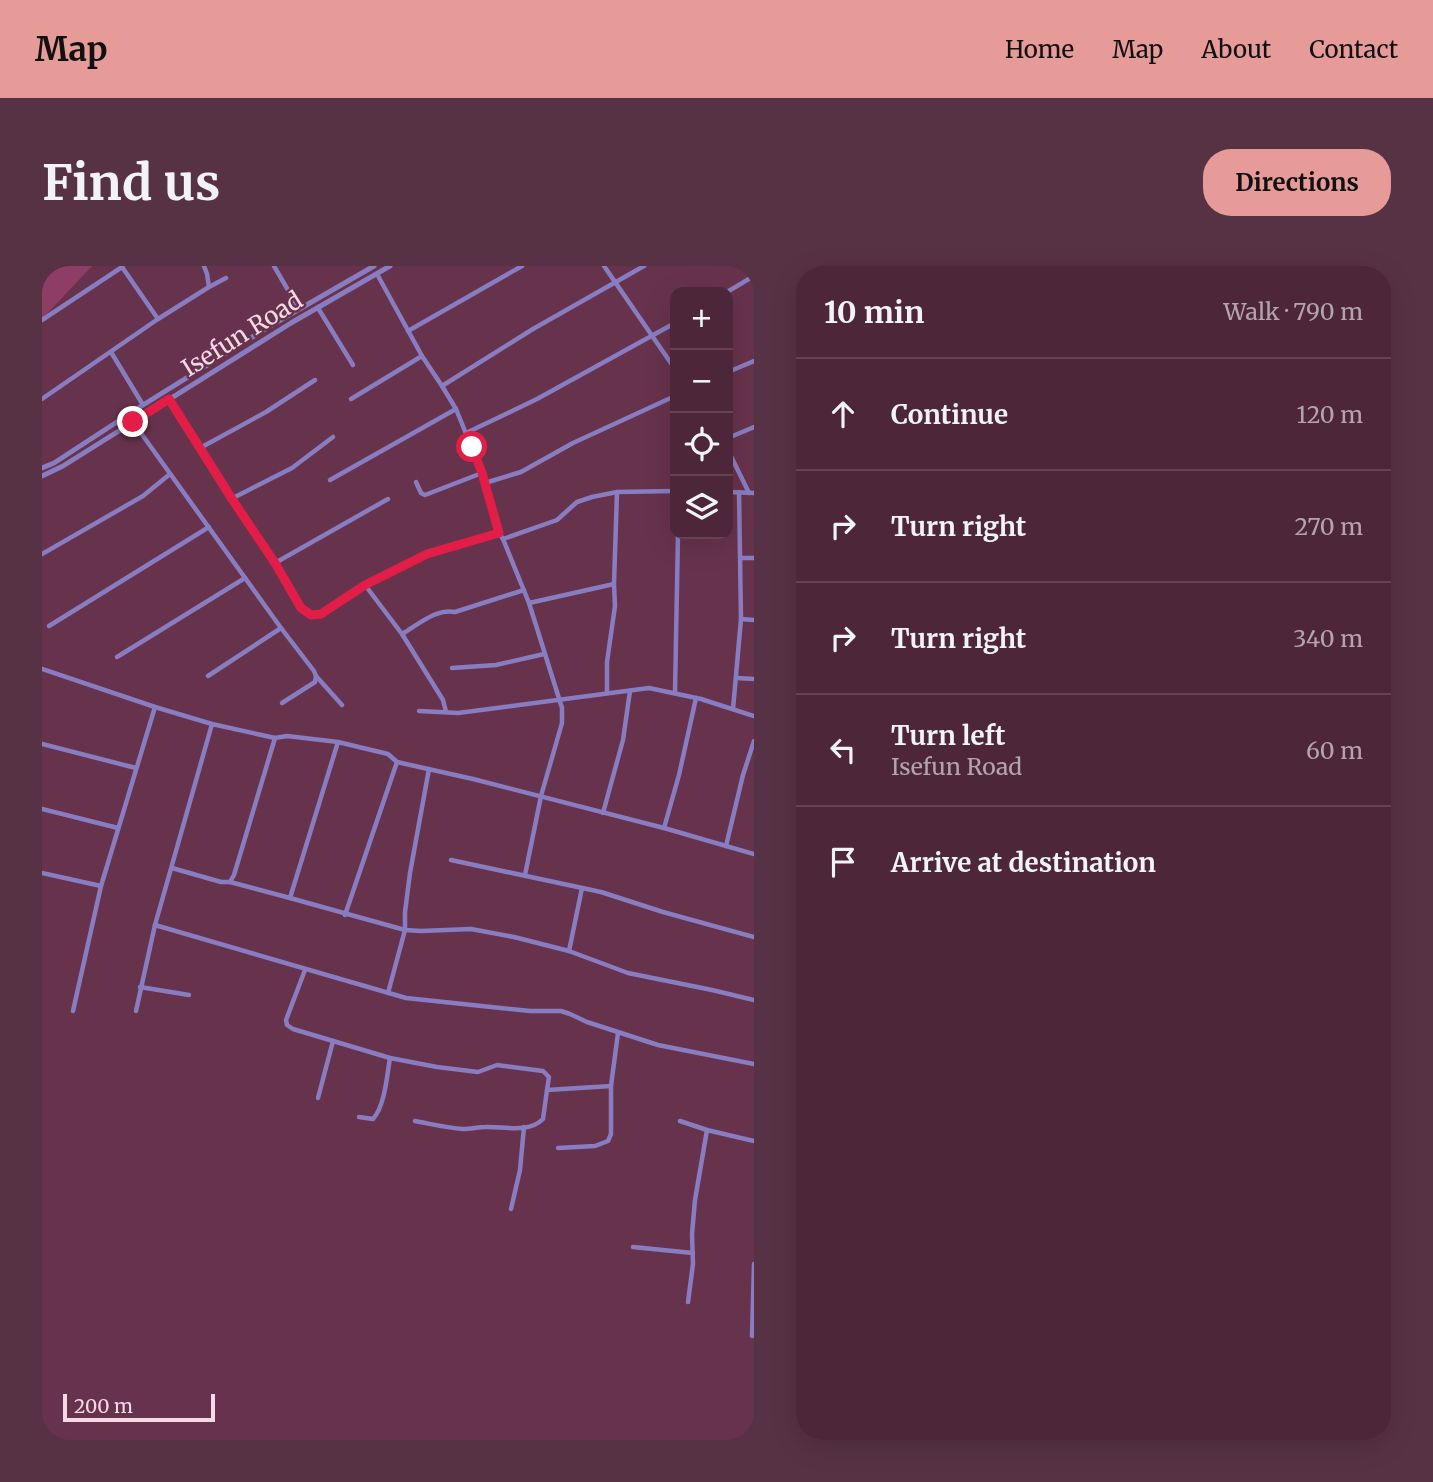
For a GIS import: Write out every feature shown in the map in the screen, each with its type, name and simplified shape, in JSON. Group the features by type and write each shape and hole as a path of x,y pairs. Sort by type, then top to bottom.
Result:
{"street":[{"path":"42,320 122,266 158,319"},
{"path":"204,266 209,287"},
{"path":"274,266 299,309"},
{"name":"Isefun Road","path":"42,468 299,309 374,266"},
{"name":"Isefun Road","path":"42,476 63,466 318,307 390,266"},
{"path":"408,331 522,266"},
{"path":"604,266 670,362"},
{"path":"442,386 643,266"},
{"path":"377,274 422,356 456,409 482,473 499,533 529,603 559,699 562,723 541,796 525,875"},
{"path":"733,288 754,276"},
{"path":"42,399 158,319 226,278"},
{"path":"318,307 353,365"},
{"path":"466,433 537,399 670,326"},
{"path":"111,352 143,405"},
{"path":"351,399 422,356"},
{"path":"733,370 754,360"},
{"path":"200,448 266,412 315,380"},
{"path":"485,483 521,472 573,443 670,398"},
{"path":"169,399 301,608 311,615 321,614 365,585 427,554 499,533"},
{"path":"330,480 456,409"},
{"path":"133,422 316,676 342,705"},
{"path":"733,436 754,427"},
{"path":"232,499 292,468 333,437"},
{"path":"86,443 89,450"},
{"path":"733,459 751,493"},
{"path":"416,482 421,493 425,495 482,473"},
{"path":"42,554 143,496 170,474"},
{"path":"503,539 557,520 577,502 617,492 670,491"},
{"path":"607,693 607,662 615,606 617,492"},
{"path":"733,492 751,493"},
{"path":"733,709 741,619 740,492"},
{"path":"275,563 388,499"},
{"path":"49,626 209,527"},
{"path":"675,692 678,539"},
{"path":"741,558 754,558"},
{"path":"117,657 245,578"},
{"path":"529,603 614,584"},
{"path":"365,585 402,634 443,700 446,712"},
{"path":"402,634 446,610 455,612 524,590"},
{"path":"741,619 754,620"},
{"path":"208,676 281,628"},
{"path":"452,668 496,665 544,654"},
{"path":"42,669 212,723 275,738 287,736 338,742 387,754 397,762 541,796 754,854"},
{"path":"282,703 315,682 316,676"},
{"path":"737,678 754,679"},
{"path":"419,711 458,713 649,688 675,692 754,716"},
{"path":"603,813 622,740 630,691"},
{"path":"664,828 696,698"},
{"path":"73,1011 101,886 155,707"},
{"path":"136,1011 155,925 212,723"},
{"path":"230,882 275,738"},
{"path":"726,846 754,741"},
{"path":"290,898 338,742"},
{"path":"42,744 136,768"},
{"path":"345,915 397,762"},
{"path":"388,993 405,930 410,873 429,769"},
{"path":"42,809 118,828"},
{"path":"451,860 582,888 754,937"},
{"path":"172,868 405,930 421,932 471,929 514,937 569,951 628,973 754,1000"},
{"path":"43,875 101,886"},
{"path":"569,951 582,888"},
{"path":"155,925 406,998 530,1011 561,1011 658,1045 754,1065"},
{"path":"305,970 286,1020 287,1025 293,1029 390,1058 437,1068 478,1072 497,1065 543,1071 549,1077 542,1119 536,1124 517,1129 465,1129 415,1121"},
{"path":"140,987 189,995"},
{"path":"558,1148 596,1146 608,1141 611,1134 611,1086 618,1033"},
{"path":"318,1098 333,1041"},
{"path":"359,1117 373,1119 377,1115 390,1058"},
{"path":"547,1090 611,1086"},
{"path":"680,1121 754,1141"},
{"path":"511,1209 520,1170 524,1127"},
{"path":"688,1301 695,1200 707,1130"},
{"path":"633,1247 693,1253"},
{"path":"751,1336 754,1264"}],"shaded area":[{"path":"42,266 92,266 42,319"}],"route":[{"path":"133,422 169,399 301,608 311,615 321,614 365,585 427,554 499,533 472,447"}]}
